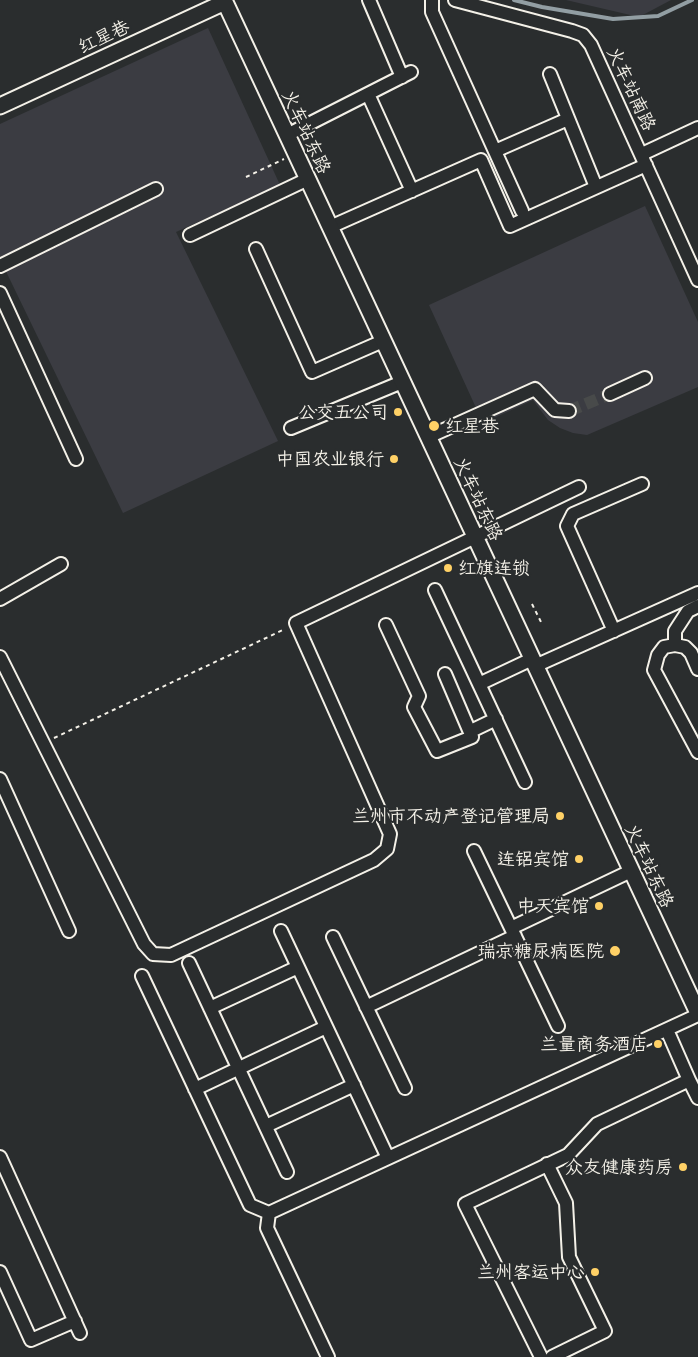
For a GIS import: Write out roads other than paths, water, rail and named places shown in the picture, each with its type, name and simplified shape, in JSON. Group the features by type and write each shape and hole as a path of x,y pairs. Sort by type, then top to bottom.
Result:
{"main road":[{"name":"红星巷","path":"0,106 224,1"},
{"name":"火车站东路","path":"224,1 698,1014"}],"street":[{"path":"287,135 407,75 369,0"},
{"path":"432,0 432,12 522,211"},
{"name":"火车站南路","path":"455,0 572,31 583,36 591,45 698,280"},
{"path":"550,74 596,187"},
{"path":"368,94 412,191"},
{"path":"495,151 568,119"},
{"path":"330,227 481,160 510,226 596,187 698,128"},
{"path":"190,235 308,179"},
{"path":"0,266 156,189"},
{"path":"256,249 312,372 383,341"},
{"path":"0,294 76,459"},
{"path":"610,394 645,378"},
{"path":"291,428 402,382"},
{"path":"428,437 535,388 555,410 569,411"},
{"path":"614,630 567,526 573,514 642,484"},
{"path":"0,657 144,944 153,954 171,955 374,860 387,849 390,834 296,623 578,487"},
{"path":"0,599 61,564"},
{"path":"436,590 525,782"},
{"path":"479,684 614,630 698,593"},
{"path":"674,645 674,632 688,611 698,606"},
{"path":"386,625 419,696 414,707 437,752 472,736 445,674"},
{"path":"698,669 691,653 685,647 674,645 664,647 658,655 654,670 698,752"},
{"path":"471,731 496,719"},
{"path":"0,779 68,931"},
{"path":"474,851 558,1026"},
{"path":"366,1007 631,871"},
{"path":"281,931 388,1158"},
{"path":"332,937 405,1088"},
{"path":"189,963 288,1172"},
{"path":"210,1008 298,967"},
{"path":"142,976 250,1205 269,1213 698,1014"},
{"path":"195,1088 326,1027"},
{"path":"667,1030 698,1098"},
{"path":"540,1357 465,1204 568,1154 597,1124 689,1080"},
{"path":"266,1126 354,1085"},
{"path":"0,1157 78,1327 30,1340 0,1272"},
{"path":"547,1164 566,1203 569,1257 605,1331 552,1357"},
{"path":"269,1213 267,1228 328,1357"}],"waterway":[{"path":"514,0 542,7 613,19 658,16 692,0"}],"tunnel":[{"path":"569,411 610,394"}],"place":[{"name":"公交五公司","path":"398,412"},
{"name":"红星巷","path":"434,426"},
{"name":"中国农业银行","path":"394,459"},
{"name":"红旗连锁","path":"448,568"},
{"name":"兰州市不动产登记管理局","path":"560,816"},
{"name":"连铝宾馆","path":"579,859"},
{"name":"中天宾馆","path":"599,906"},
{"name":"瑞京糖尿病医院","path":"615,951"},
{"name":"兰量商务酒店","path":"658,1044"},
{"name":"众友健康药房","path":"683,1167"},
{"name":"兰州客运中心","path":"595,1272"}]}
